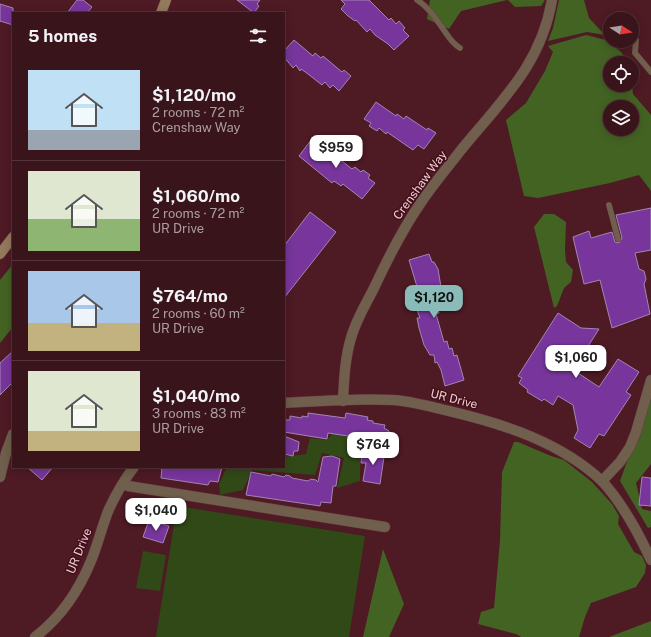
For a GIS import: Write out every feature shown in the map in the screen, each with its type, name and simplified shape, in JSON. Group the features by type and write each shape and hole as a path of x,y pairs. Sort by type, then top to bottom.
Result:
{"main road":[{"path":"161,12 166,0"},
{"path":"0,254 12,238"}],"street":[{"name":"Crenshaw Way","path":"343,401 345,368 353,332 394,246 422,200 515,87 525,72 541,42 549,17 552,0"},
{"path":"602,481 620,462 630,447 636,432 651,380"},
{"name":"UR Drive","path":"285,403 379,399 396,400 431,407 493,423 538,439 579,462 602,481 625,510 651,560"},
{"path":"0,477 12,437"},
{"name":"UR Drive","path":"36,637 57,617 82,582 92,560 109,510 121,485 133,468"},
{"path":"128,486 385,527"}],"lane":[{"path":"417,0 424,5 441,25 454,45 460,48"},
{"path":"636,48 636,53 651,72"},
{"path":"609,205 618,239"}],"green space":[{"path":"430,0 507,0 461,11 449,29 427,19"},
{"path":"508,0 545,0 541,6 515,7"},
{"path":"559,0 584,0 589,18 603,35 587,32 548,41 553,28"},
{"path":"586,35 603,39 603,48 616,48 624,56 603,56 603,92 633,92 638,100 603,100 603,136 639,136 639,101 651,115 651,191 639,175 610,183 538,198 524,196 506,120 526,103 545,71 553,52 548,46"},
{"path":"544,214 554,214 566,222 566,262 573,270 571,282 564,288 557,306 554,308 534,227"},
{"path":"12,265 12,328 0,343 0,280"},
{"path":"651,395 651,464 636,483 642,509 651,511 651,527 648,528 620,481"},
{"path":"336,429 352,440 356,445 360,456 360,481 337,488 344,458 322,453 315,475 252,470 243,490 220,495 219,484 227,468 285,468 285,457 306,454 310,438 327,440"},
{"path":"514,442 518,442 564,460 592,482 612,504 619,516 618,524 634,552 642,556 646,565 645,573 636,587 591,603 579,637 521,637 516,634 478,624 481,612 494,608 500,540 502,472"},
{"path":"177,506 365,536 349,637 156,637"},
{"path":"383,549 404,604 389,637 363,637"},
{"path":"143,551 166,555 160,591 136,588"},
{"path":"651,621 651,637 609,637"}],"building":[{"path":"77,0 83,0 92,7 88,12 68,12"},
{"path":"237,0 260,0 257,4 259,6 255,12"},
{"path":"341,0 369,0 389,20 391,18 396,24 399,21 405,28 403,30 409,36 394,50 375,35 370,29 367,32 356,20 355,21 348,16 341,9 345,4"},
{"path":"0,4 13,8 12,25 0,21"},
{"path":"294,40 313,56 315,53 321,58 323,56 342,72 344,70 351,76 339,91 333,85 330,88 325,82 322,85 301,69 300,71 296,65 293,68 285,58 285,50"},
{"path":"376,102 396,116 397,114 404,119 406,116 427,130 428,128 436,133 424,149 418,145 413,150 387,132 386,134 379,128 377,131 369,126 371,123 364,119"},
{"path":"311,140 318,146 321,141 329,147 328,150 352,169 355,167 361,172 363,170 370,175 368,178 375,183 362,199 343,184 341,186 334,181 332,183 299,156"},
{"path":"651,208 651,250 635,253 639,269 644,271 646,279 644,284 650,314 612,328 600,280 584,284 573,237 589,231 591,238 612,232 615,242 619,243 622,238 616,215"},
{"path":"310,212 336,232 285,297 285,245"},
{"path":"429,254 432,262 434,262 438,269 441,287 438,288 441,295 438,296 440,305 437,305 439,313 436,314 444,342 447,341 449,349 452,348 454,356 457,355 464,380 445,386 441,370 437,362 435,363 434,355 430,355 424,345 419,328 417,318 420,318 417,310 421,309 419,301 421,300 409,260"},
{"path":"558,313 581,328 599,329 585,351 586,352 575,371 599,387 618,359 639,372 626,392 631,395 604,436 599,434 590,448 574,438 578,430 573,405 558,396 553,405 544,399 542,401 527,392 528,390 519,383 522,378 518,376"},
{"path":"12,352 12,383 0,395 0,363"},
{"path":"308,413 345,418 346,413 368,417 367,420 373,421 373,423 385,425 384,428 389,431 386,448 355,443 355,437 328,433 327,439 285,432 285,420 290,420 290,416 302,418 302,416 308,417"},
{"path":"285,436 299,442 298,451 294,451 293,456 285,454"},
{"path":"385,450 380,484 363,481 366,463 361,463 362,453"},
{"path":"332,456 340,459 336,486 333,486 331,503 321,502 320,506 246,495 251,472 271,476 272,474 284,477 286,475 292,478 308,481 311,479 318,482 323,457"},
{"path":"28,468 52,468 42,480"},
{"path":"162,468 222,468 218,482 210,481 208,485 161,478"},
{"path":"642,477 651,478 651,506 639,505"},
{"path":"149,520 169,526 163,543 143,537"}]}
